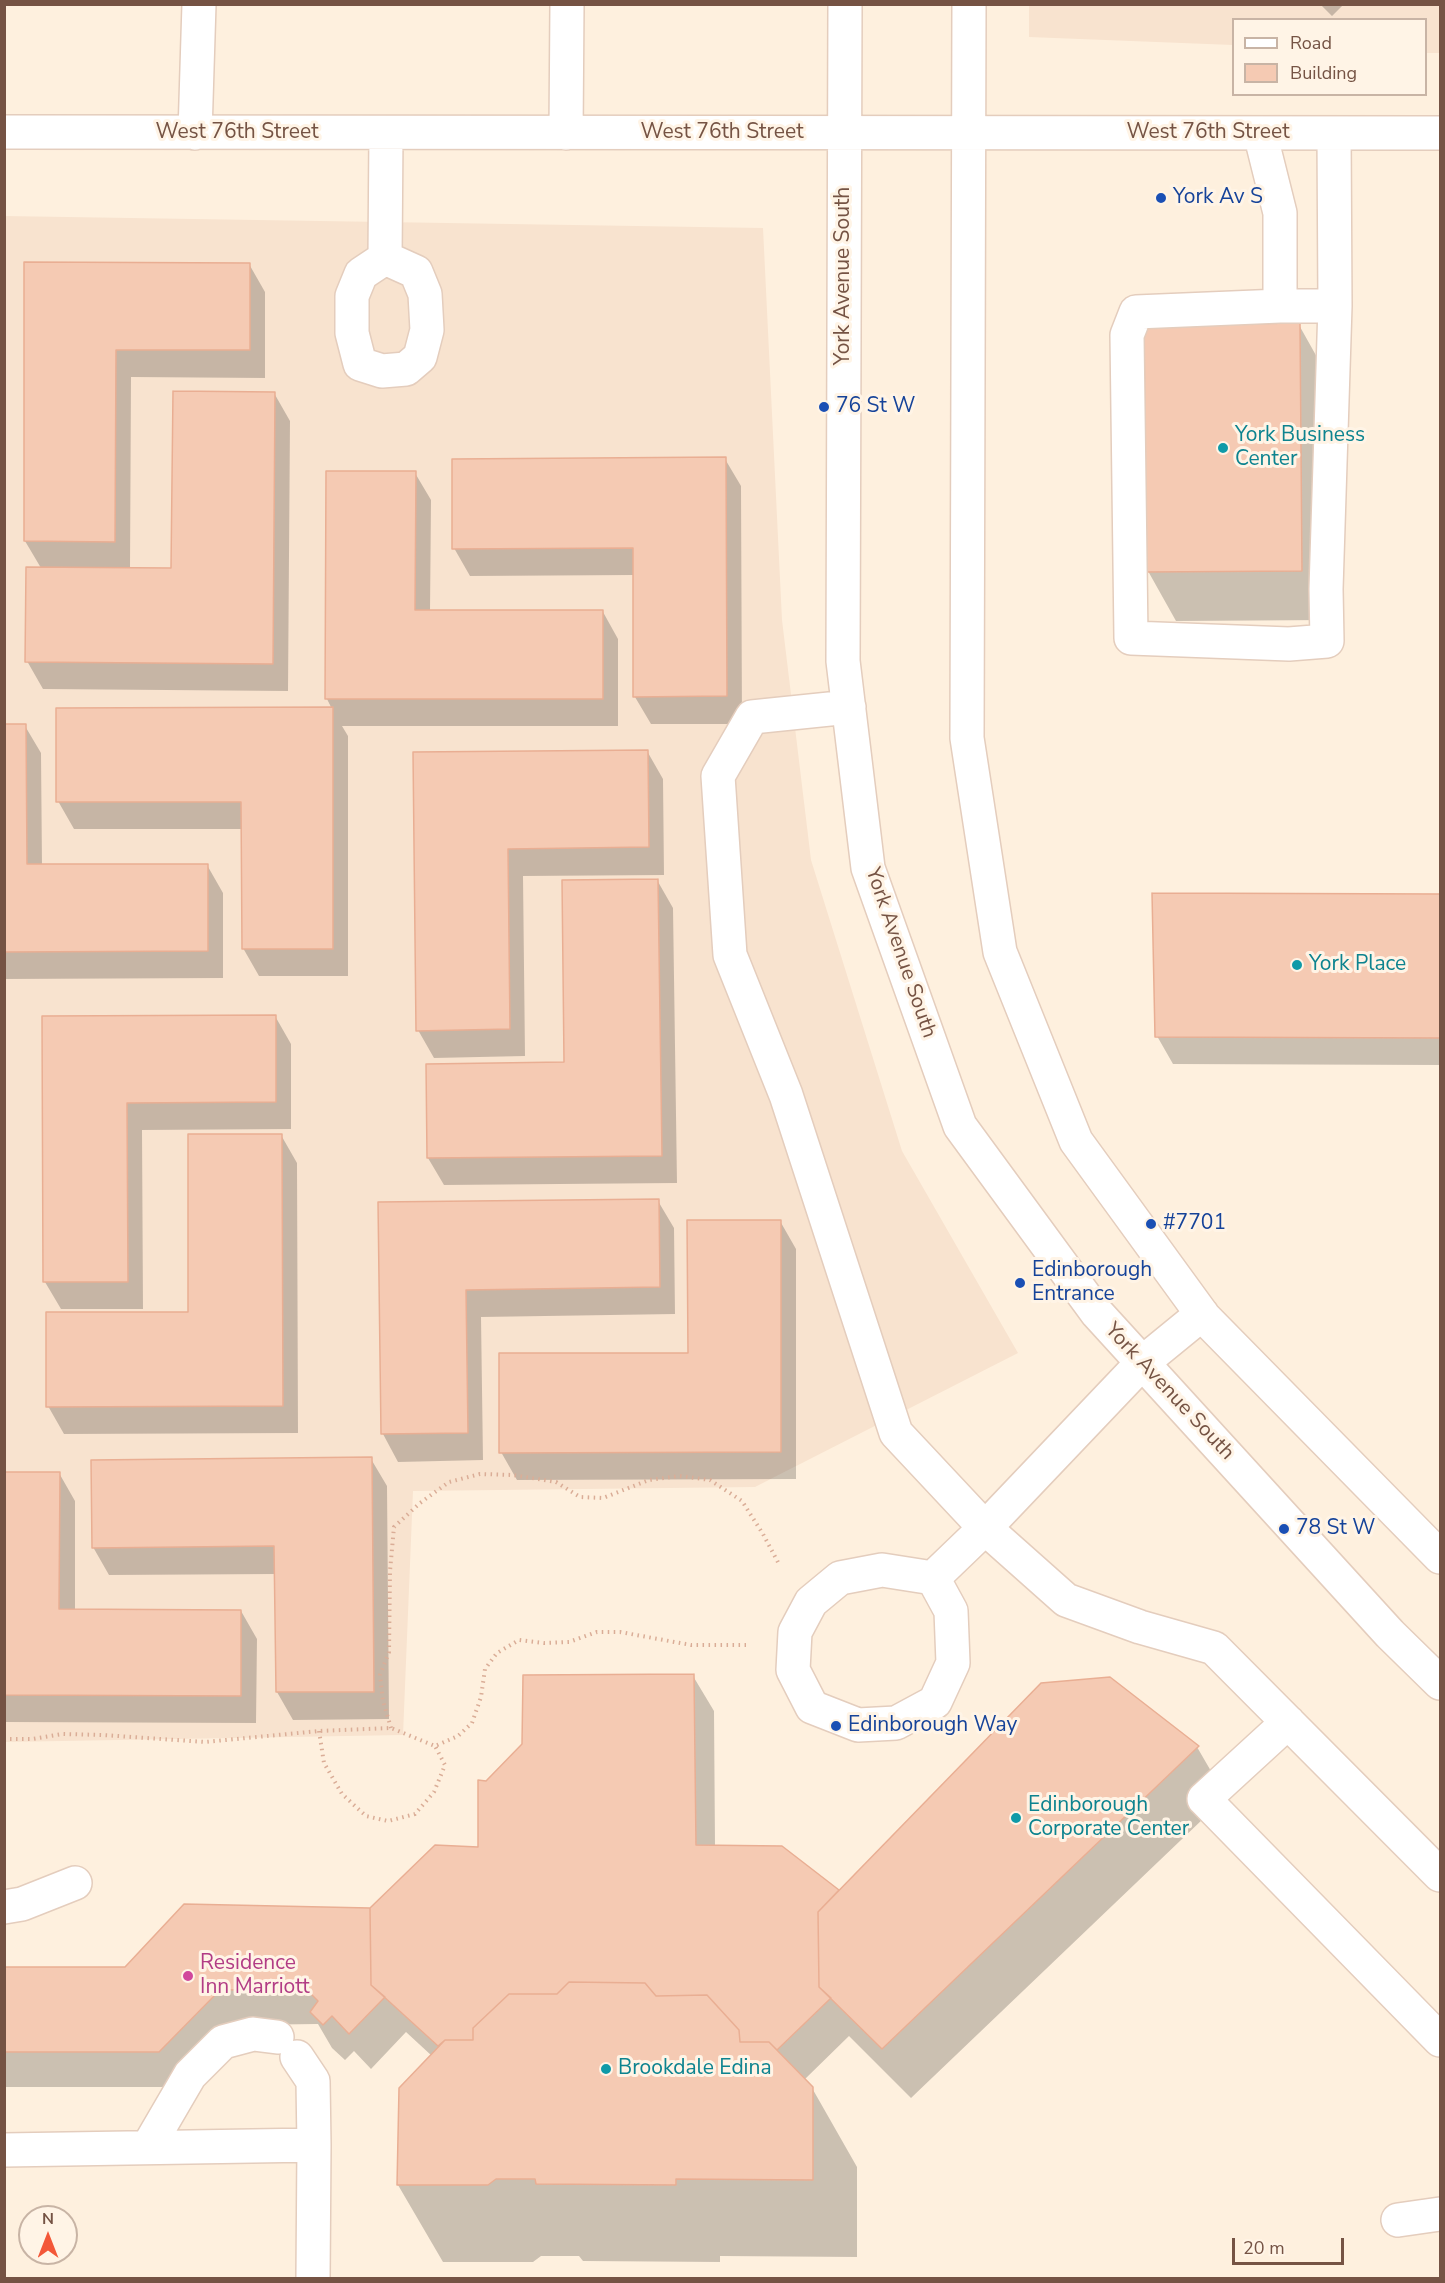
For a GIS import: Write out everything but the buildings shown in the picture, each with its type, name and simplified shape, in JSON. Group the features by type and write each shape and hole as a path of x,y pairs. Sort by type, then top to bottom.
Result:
{"street":[{"path":"195,133 199,4"},
{"path":"566,133 567,4"},
{"name":"York Avenue South","path":"845,4 843,661 868,868 960,1126 1096,1313 1390,1634 1440,1683"},
{"path":"969,4 967,738 1000,952 1076,1141 1202,1314 1440,1557"},
{"name":"West 76th Street","path":"4,132 1440,133"},
{"path":"385,258 386,133"},
{"path":"1260,133 1280,213 1280,306"},
{"path":"1334,133 1335,306 1326,590 1327,641 1289,644 1131,638 1127,335 1136,312 1335,306"},
{"path":"849,706 752,717 718,776 730,955 786,1095 896,1432 985,1528 1066,1600 1140,1627 1214,1648 1440,1875"},
{"path":"933,1578 985,1528 1142,1363 1202,1314"},
{"path":"882,1570 933,1578 951,1611 953,1664 935,1702 896,1723 858,1725 812,1707 793,1670 795,1632 811,1602 840,1578 882,1570"},
{"path":"1288,1722 1204,1799 1440,2040"},
{"path":"4,1907 22,1904 75,1883"},
{"path":"148,2147 190,2075 223,2042 253,2034 287,2047 313,2080 313,2278"},
{"path":"4,2150 314,2145"},
{"path":"1398,2220 1440,2214"}],"path":[{"path":"391,1728 383,1701 380,1675 389,1652 390,1571 394,1527 420,1503 449,1482 480,1474 513,1475 556,1482 580,1497 603,1498 649,1480 680,1476 710,1480 742,1501 780,1566"},
{"path":"435,1746 458,1736 472,1723 481,1697 485,1669 497,1653 519,1640 543,1643 569,1642 597,1632 620,1632 691,1645 746,1645"},
{"path":"4,1739 32,1739 62,1734 103,1734 205,1742 319,1731 391,1728 435,1746 445,1765 434,1792 415,1814 388,1821 366,1816 342,1794 324,1763 319,1731"}],"shaded area":[{"path":"1029,5 1440,5 1440,53 1427,53 1427,18 1232,18 1232,45 1029,37"},
{"path":"4,216 763,228 782,620 811,860 902,1151 1018,1353 755,1487 413,1491 403,1735 5,1742"}],"place":[{"name":"York Av S","path":"1161,198"},
{"name":"76 St W","path":"824,407"},
{"name":"York Business Center","path":"1223,448"},
{"name":"York Place","path":"1297,965"},
{"name":"#7701","path":"1151,1224"},
{"name":"Edinborough Entrance","path":"1020,1283"},
{"name":"78 St W","path":"1284,1529"},
{"name":"Edinborough Way","path":"836,1726"},
{"name":"Edinborough Corporate Center","path":"1016,1818"},
{"name":"Residence Inn Marriott","path":"188,1976"},
{"name":"Brookdale Edina","path":"606,2069"}]}
